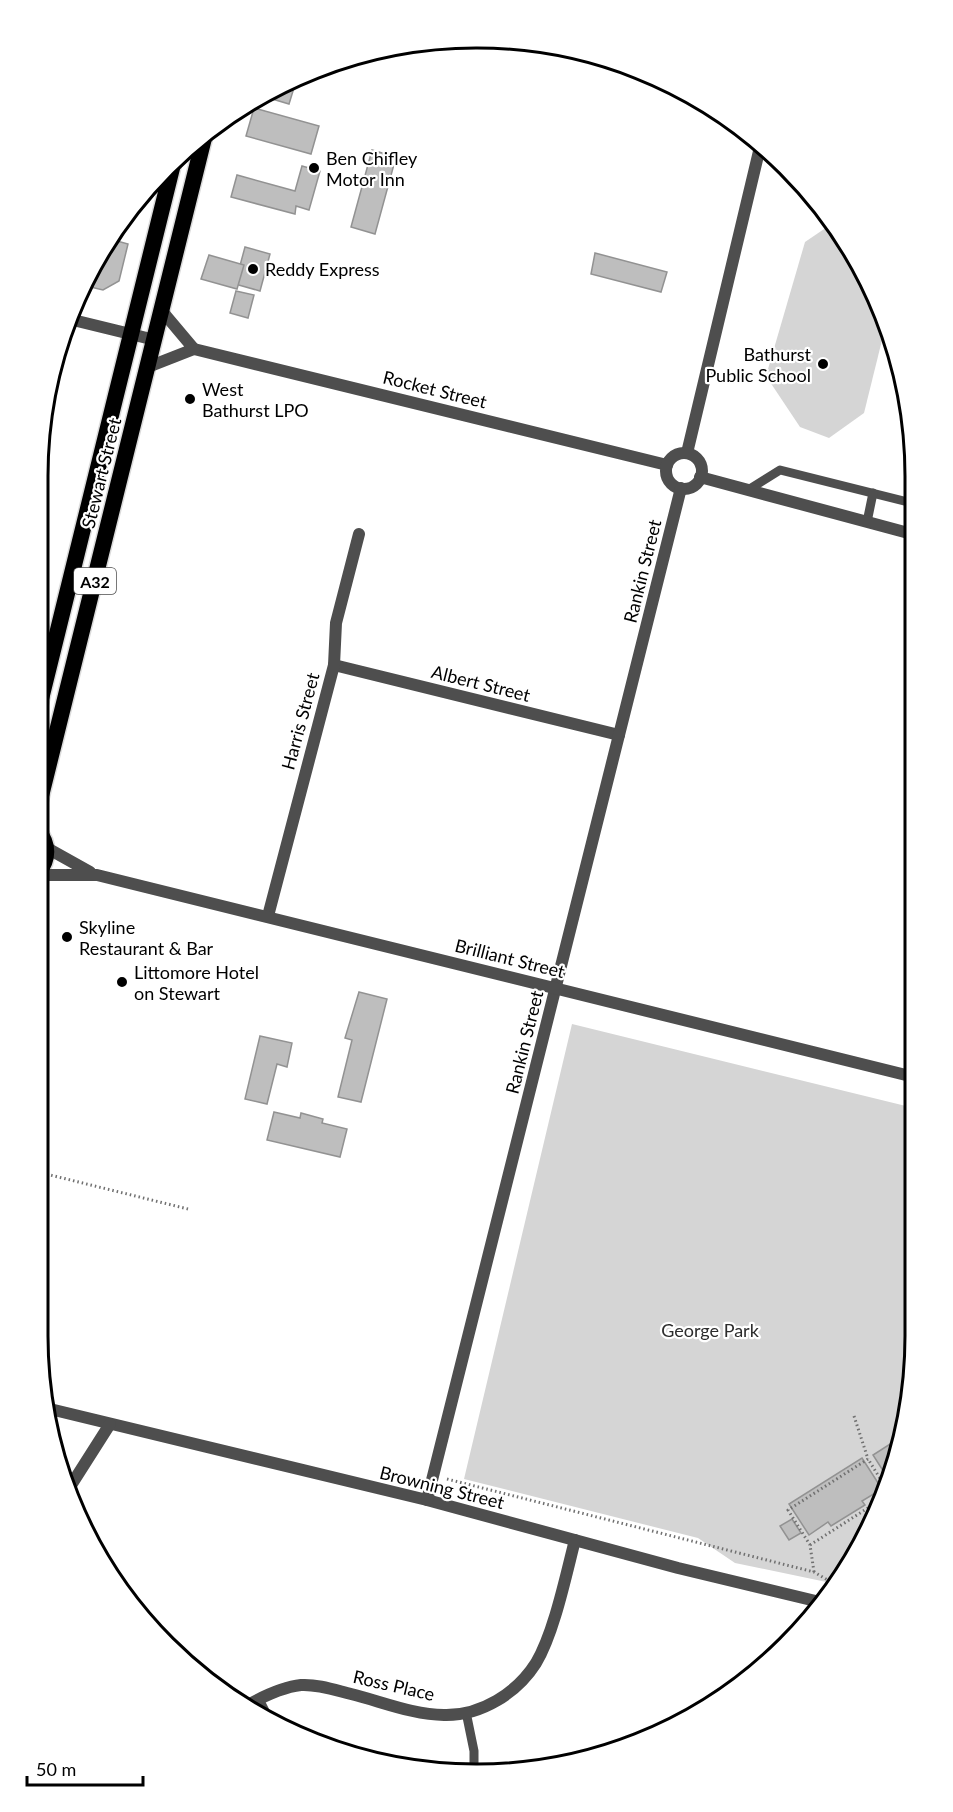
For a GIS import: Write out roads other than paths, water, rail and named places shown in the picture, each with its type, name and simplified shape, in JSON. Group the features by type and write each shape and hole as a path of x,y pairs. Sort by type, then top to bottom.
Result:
{"highway":[{"name":"Stewart Street","path":"48,768 200,149"},
{"name":"Stewart Street","path":"48,671 170,178"}],"street":[{"path":"687,453 758,154"},
{"path":"148,367 194,349 162,311"},
{"path":"78,321 155,340"},
{"name":"Rocket Street","path":"194,349 667,465"},
{"path":"687,453 699,462 700,477 692,486 681,488 675,486 667,477 667,465 673,457 687,453"},
{"path":"700,477 905,532"},
{"name":"Rankin Street","path":"426,1500 557,988 681,488"},
{"name":"Harris Street","path":"268,916 334,665 336,623 359,534"},
{"name":"Albert Street","path":"334,665 620,735"},
{"name":"Brilliant Street","path":"48,849 68,862 97,875 905,1075"},
{"name":"Brilliant Street","path":"48,874 97,875"},
{"name":"Browning Street","path":"55,1411 426,1500 813,1600"},
{"path":"74,1481 110,1424"},
{"name":"Ross Place","path":"254,1702 301,1685 325,1687 444,1715 484,1707 504,1696 523,1681 537,1662 546,1640 575,1540"}],"lane":[{"path":"748,490 780,470 905,501"},
{"path":"867,522 873,493"},
{"path":"259,1699 263,1708"},
{"path":"466,1712 474,1751 474,1764"}],"place":[{"name":"Ben Chifley Motor Inn","path":"314,168"},
{"name":"Reddy Express","path":"253,269"},
{"name":"Bathurst Public School","path":"823,364"},
{"name":"West Bathurst LPO","path":"190,399"},
{"name":"Skyline Restaurant & Bar","path":"67,937"},
{"name":"Littomore Hotel on Stewart","path":"122,982"}],"park label":[{"name":"George Park","path":"710,1330"}]}
